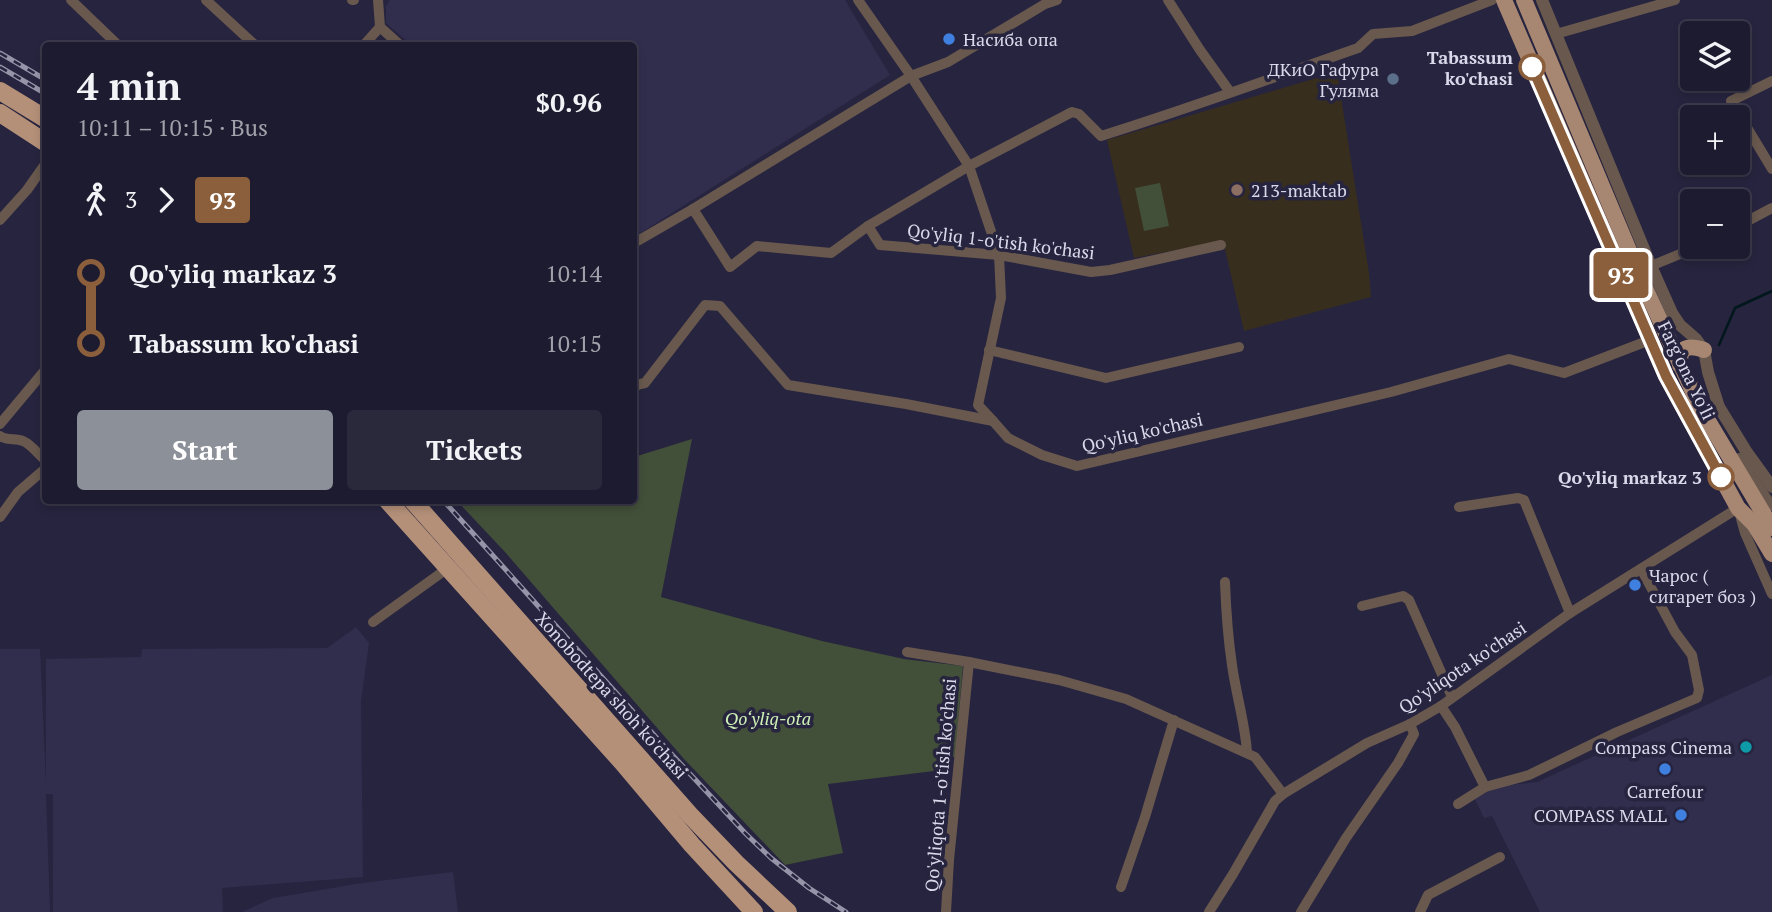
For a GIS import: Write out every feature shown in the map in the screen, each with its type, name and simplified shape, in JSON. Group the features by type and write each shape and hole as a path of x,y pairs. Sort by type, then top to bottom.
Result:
{"highway":[{"path":"0,91 42,117"},
{"path":"0,113 42,140"},
{"name":"Xonobodtepa shoh ko'chasi","path":"391,504 455,563 736,863 788,912"},
{"name":"Xonobodtepa shoh ko'chasi","path":"415,504 455,563 692,845 754,912"}],"main road":[{"name":"Farg'ona Yo'li","path":"1504,0 1666,376 1738,508 1754,524 1772,554"},
{"name":"Farg'ona Yo'li","path":"1524,0 1641,279 1701,409 1772,528"},
{"path":"1681,365 1680,356 1684,349 1691,346 1703,350"}],"street":[{"path":"71,0 115,42"},
{"path":"378,0 380,27 397,42"},
{"path":"858,0 969,166 999,255 1001,298 978,405 993,421"},
{"path":"637,241 911,76 948,62 1056,0"},
{"path":"1168,0 1230,92"},
{"path":"693,209 730,267 757,246 831,253 868,226 969,166 1072,112 1079,114 1101,136 1197,106 1358,48 1373,34 1412,30 1492,0"},
{"path":"1542,0 1651,266 1676,320 1696,339 1703,350 1719,407 1772,487"},
{"path":"1556,34 1675,0"},
{"path":"207,1 252,42"},
{"path":"367,42 380,27"},
{"path":"1772,81 1731,101 1772,169"},
{"path":"0,220 42,169"},
{"path":"1750,220 1772,208"},
{"name":"Qo'yliq 1-o'tish ko'chasi","path":"868,226 880,245 999,255 1091,272 1221,245"},
{"path":"1651,266 1680,254"},
{"path":"637,386 645,383 705,305 720,306 788,385 993,421"},
{"name":"Qo'yliq ko'chasi","path":"993,421 1007,438 1042,455 1077,466 1391,392 1509,359 1564,373 1650,340"},
{"path":"989,350 1106,377 1239,347"},
{"path":"0,424 42,374"},
{"path":"1701,409 1772,506"},
{"path":"0,436 27,443 42,457"},
{"path":"0,517 18,492 42,471"},
{"path":"1459,507 1518,498 1524,500 1570,613"},
{"path":"1738,508 1745,533 1772,594"},
{"name":"Qo'yliqota ko'chasi","path":"1209,912 1275,802 1283,794 1367,743 1410,724 1441,706 1570,613 1738,508"},
{"path":"373,622 455,563"},
{"path":"1458,804 1485,787 1529,775 1697,698 1699,690 1692,655 1675,632 1641,569"},
{"path":"1225,582 1227,628 1247,752"},
{"path":"1362,606 1403,596 1409,600 1452,697"},
{"name":"Qo'yliqota 1-o'tish ko'chasi","path":"906,652 1059,680 1126,699 1247,752 1262,764 1283,794"},
{"name":"Qo'yliqota 1-o'tish ko'chasi","path":"946,912 969,662"},
{"path":"1441,706 1455,727 1485,787"},
{"path":"1121,887 1174,720"},
{"path":"1301,912 1346,838 1398,763 1414,734 1410,724"},
{"path":"1419,912 1428,895 1500,857"}],"shaded area":[{"path":"390,0 845,0 890,75 637,235 637,42 408,42 386,23 386,6"},
{"name":"213-maktab","path":"1337,72 1371,297 1244,331 1223,241 1134,258 1107,140"},
{"path":"356,627 369,643 361,701 363,877 222,888 223,912 53,912 53,794 46,794 50,912 0,912 0,649 40,649 46,783 46,659 141,657 142,649 327,648"},
{"name":"COMPASS MALL","path":"1772,675 1772,912 1540,912 1492,816 1484,818 1473,795 1490,787 1537,782"},
{"path":"453,872 458,912 242,912 273,898 362,883"}],"green space":[{"path":"1160,183 1169,226 1144,231 1135,188"},
{"name":"Qo‘yliq-ota","path":"692,439 661,597 822,641 904,659 963,666 955,757 944,756 942,770 828,784 843,853 785,865 684,759 505,552 460,504 637,504 637,456"}],"waterway":[{"path":"1719,345 1735,308 1772,291"}],"railway":[{"path":"0,53 42,78"},
{"path":"0,67 42,92"},
{"path":"447,504 746,834 809,888 846,912"}],"bus line":[{"name":"93","path":"1532,67 1666,376 1721,477"}],"place":[{"name":"Насиба опа","path":"949,39"},
{"name":"Tabassum ko'chasi","path":"1532,67"},
{"name":"ДКиО Гафура Гуляма","path":"1393,79"},
{"name":"213-maktab","path":"1237,190"},
{"name":"Qo'yliq markaz 3","path":"1721,477"},
{"name":"Чарос ( сигарет боз )","path":"1635,585"},
{"name":"Compass Cinema","path":"1746,747"},
{"name":"Carrefour","path":"1665,769"},
{"name":"COMPASS MALL","path":"1681,815"}]}
